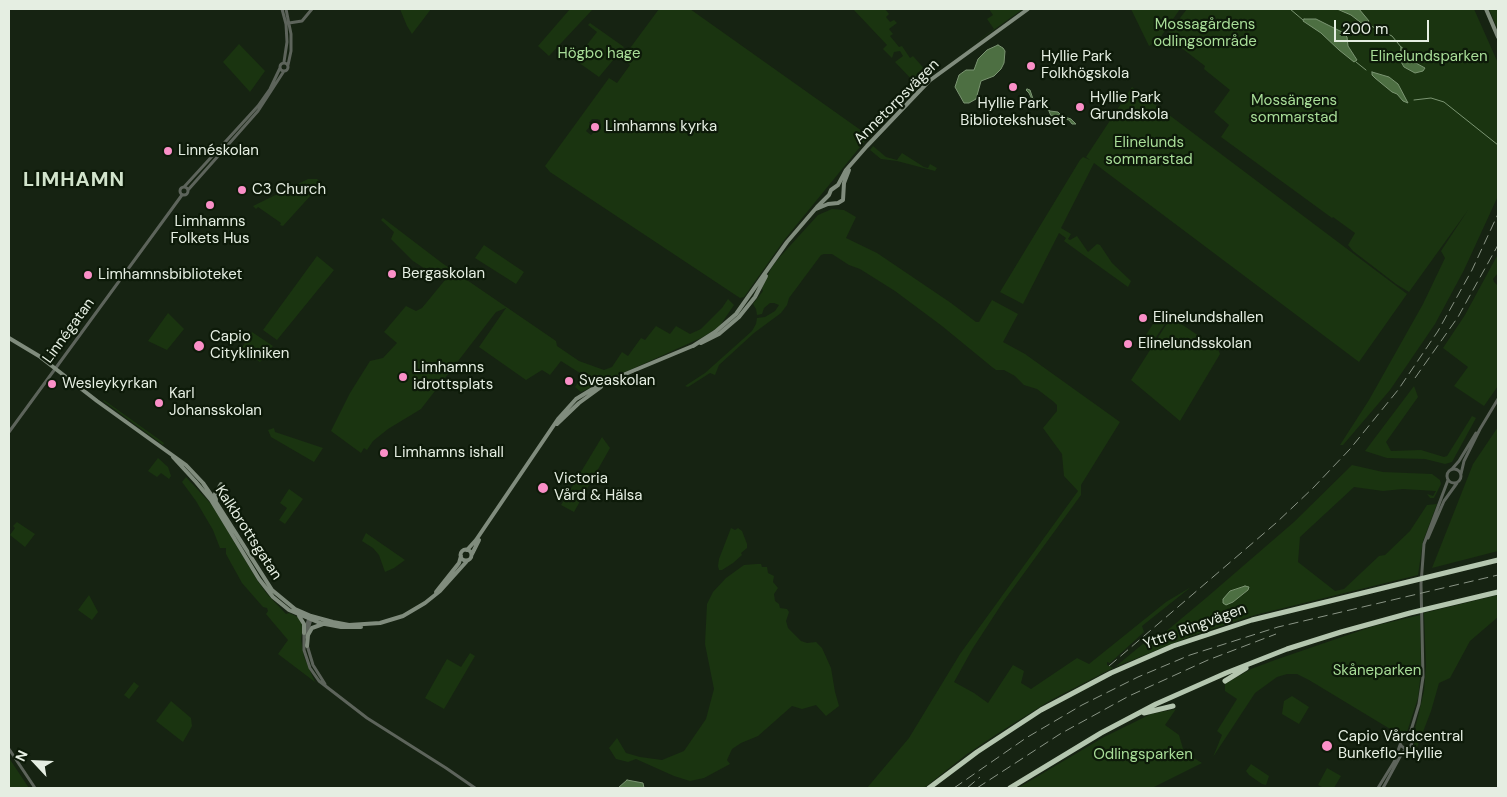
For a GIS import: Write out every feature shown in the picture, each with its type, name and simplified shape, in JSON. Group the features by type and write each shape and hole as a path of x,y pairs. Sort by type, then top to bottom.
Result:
{"highway":[{"name":"Yttre Ringvägen","path":"929,788 977,752 1041,710 1139,660 1207,634 1252,620 1498,560"},
{"path":"1010,788 1064,754 1130,718 1200,684 1261,659 1341,632 1410,612 1498,592"},
{"path":"1225,681 1261,659"},
{"path":"1130,718 1173,706"}],"main road":[{"name":"Annetorpsvägen","path":"836,188 846,170 929,81 1028,9"},
{"path":"1486,9 1498,37"},
{"name":"Annetorpsvägen","path":"843,191 847,176 856,160"},
{"path":"415,609 436,592 458,563 462,552 467,550 476,540 551,430 579,403 614,379 719,334 739,317 759,290 772,262 812,212 829,195 831,190 836,188 843,191 843,200 839,203 828,204 812,212"},
{"path":"829,195 830,200 834,203"},
{"name":"Kalkbrottsgatan","path":"9,338 39,356 181,461 216,502 272,590 310,618"},
{"name":"Kalkbrottsgatan","path":"172,456 211,500 266,589 288,610 326,624 353,628 380,623"},
{"path":"310,618 349,625 380,623 404,616 415,609 440,591 467,560 470,559 522,471"},
{"path":"216,502 215,494 221,484"},
{"path":"467,550 472,554"},
{"path":"461,556 467,560"},
{"path":"288,610 301,618 304,624 304,633"},
{"path":"306,646 308,635 312,628 318,624 326,624"}],"street":[{"path":"282,9 288,24 284,62 280,65 282,70 258,111 188,190 186,195 182,195 180,191 258,106 282,70 288,68 291,51 288,24 286,9"},
{"path":"288,24 302,21 312,9"},
{"path":"284,62 288,65"},
{"path":"184,188 188,190"},
{"name":"Linnégatan","path":"9,432 182,195"},
{"path":"1383,788 1402,753 1412,744 1409,737 1419,704 1423,678 1422,558 1427,532 1448,480 1447,474 1498,399"},
{"path":"1422,558 1432,526 1448,493 1460,479 1464,461 1480,428"},
{"path":"1452,469 1458,470 1461,474"},
{"path":"1448,480 1456,483"},
{"path":"310,618 304,633 304,650 310,668 317,679 367,718 475,788"},
{"path":"310,618 306,646 312,665 332,692"},
{"path":"1378,788 1394,762 1401,738 1409,737"},
{"path":"1400,745 1407,748"},
{"path":"9,749 35,788"}],"green space":[{"path":"400,9 431,9 412,34"},
{"path":"570,9 592,10 549,56 538,46"},
{"path":"659,9 690,9 869,136 785,239 744,297 740,298 550,172 545,166 609,78 617,83 630,65 622,59","holes":["592,119 600,120 601,125 591,135 586,131 591,125 589,123"]},
{"path":"853,9 885,9 889,14 886,17 890,22 894,20 897,23 889,29 893,34 890,36 899,47 902,46 910,58 913,56 928,73 934,69 930,75 914,88 917,85 895,62 903,56 900,51 894,52 892,58 883,49 887,45"},
{"path":"989,9 1023,9 964,51 994,29 987,19 993,15"},
{"path":"1131,9 1180,9 1158,41 1149,46"},
{"path":"1187,9 1474,9 1498,63 1498,196 1464,270 1435,324 1390,390 1343,445 1340,445 1369,400 1423,304 1445,258 1441,251 1468,210 1409,292 1396,284 1353,251 1348,245 1355,233 1221,137 1229,125 1214,112 1230,90 1204,69 1205,66 1166,36"},
{"path":"1489,9 1498,9 1498,30"},
{"name":"Högbo hage","path":"590,23 624,47 599,77 575,60 597,32 588,25"},
{"path":"239,44 265,71 250,92 223,62"},
{"name":"Elinelunds sommarstad","path":"1132,87 1407,294 1359,362 1094,163 1061,228 1071,234 1068,239 1070,240 1077,236 1088,252 1097,244 1100,245 1112,263 1131,281 1128,287 1064,241 1066,238 1059,233 1023,304 1000,292 1080,160 1083,157 1090,160 1086,157"},
{"path":"873,146 886,157 897,160 902,153 924,167 928,168 930,164 937,168 935,171 897,161 881,159 870,150"},
{"path":"308,179 317,179 322,183 283,226 258,207 256,209 253,206"},
{"path":"832,209 844,210 856,217 846,238 877,253 976,322 979,322 992,300 1018,314 1003,342 1025,354 1120,422 1081,485 1081,495 1003,602 973,648 954,682 988,703 1013,665 1024,671 1021,683 1031,689 1077,658 1089,664 1166,602 1191,587 1142,626 1144,632 1110,663 1107,662 1107,665 1113,668 1051,700 1000,732 967,754 924,788 867,788 909,738 960,654 1078,491 1064,476 1062,454 1043,428 1057,411 1057,405 1054,402 1037,389 1024,385 1015,376 1004,370 996,370 895,291 832,254 821,255 789,298 787,305 781,313 754,333 719,365 715,375 710,373 688,387 685,386 705,373 752,331 757,318 765,317 775,311 779,305 770,303 764,308 762,314 757,315 753,304 763,291 764,283 772,267 818,215"},
{"path":"383,218 442,263 556,341 557,346 579,361 604,370 612,367 622,352 628,356 641,338 645,340 656,326 670,334 676,326 690,334 701,329 722,308 728,299 734,305 719,327 701,338 581,392 575,387 583,375 561,361 550,375 542,370 526,380 479,347 506,308 496,312 421,409 388,429 373,441 367,450 364,448 361,453 331,431 350,393 370,361 383,358 397,343 384,332 406,306 416,311 422,308 445,280 442,280 413,261 391,239 394,232 381,220"},
{"path":"484,245 524,272 516,284 475,258"},
{"path":"1498,254 1498,273 1493,279 1498,286 1498,386 1484,406 1454,386 1468,367 1443,348 1465,315"},
{"path":"317,256 334,270 277,340 263,330"},
{"path":"168,313 184,329 167,350 148,341"},
{"path":"1171,317 1218,349 1220,354 1180,421 1131,380"},
{"path":"1156,319 1165,324 1154,340 1146,335"},
{"path":"252,332 273,346 260,362 241,349"},
{"path":"1414,386 1418,397 1386,442 1391,451 1421,450 1444,457 1447,456 1472,416 1476,418 1452,462 1445,464 1425,459 1387,458 1365,451"},
{"path":"103,401 164,443 163,445"},
{"path":"1498,427 1498,551 1432,568 1473,464"},
{"path":"274,428 275,432 323,448 314,462 271,437 268,430"},
{"path":"602,437 610,448 574,512 561,505"},
{"path":"158,458 168,467 171,476 169,479 161,473 157,477 148,471"},
{"path":"1352,465 1383,472 1432,474 1440,480 1441,484 1434,498 1430,498 1427,494 1433,496 1436,491 1403,489 1383,491 1354,487 1300,537 1298,562 1335,591 1344,589 1379,556 1385,555 1410,531 1427,505 1437,504 1423,541 1418,575 1255,615 1194,635 1115,667 1144,643 1151,644 1294,522","holes":["1245,586 1245,593 1233,602 1223,603 1223,599 1230,591"]},
{"path":"186,477 212,505 267,594 286,614 289,613 298,617 302,622 301,639 304,657 315,682 278,654 288,640 266,614 267,608 263,607 242,583 226,554 226,548 220,548 213,530 182,482"},
{"path":"289,489 303,499 285,524 279,520 287,508 280,503"},
{"path":"17,522 35,534 25,547 10,535 15,528 13,526"},
{"path":"731,528 735,530 738,528 742,531 747,548 733,563 719,570 719,559"},
{"path":"366,533 405,560 385,572 379,555 373,548 362,541"},
{"path":"761,564 762,567 767,567 768,573 774,576 773,582 778,588 774,594 775,601 779,604 780,608 787,609 789,612 786,621 788,628 801,641 807,643 816,642 822,648 831,668 839,706 826,716 816,705 802,709 792,706 758,736 732,749 727,760 730,764 704,778 690,781 636,759 628,762 616,759 609,748 617,738 626,753 640,757 662,760 684,751 706,719 714,689 705,644 707,604 713,592 726,578 744,565"},
{"path":"89,595 98,612 92,620 78,610"},
{"path":"1498,595 1498,617 1470,641 1450,678 1439,683 1431,711 1416,750 1408,755 1404,753 1414,745 1415,729 1424,691 1426,666 1424,613"},
{"name":"Skåneparken","path":"1420,615 1421,671 1418,698 1407,732 1400,735 1309,680 1297,674 1287,674 1277,677 1255,693 1213,757 1222,735 1217,731 1237,699 1225,691 1225,684 1251,669 1275,660 1374,626"},
{"path":"470,653 475,656 444,709 425,698 447,659 461,667"},
{"path":"134,682 139,686 129,699 124,695"},
{"path":"1292,696 1309,707 1299,724 1282,714 1284,701"},
{"path":"171,701 191,718 192,726 183,742 156,721"},
{"name":"Odlingsparken","path":"1176,709 1165,725 1179,735 1184,752 1202,763 1152,788 1018,788 1104,737 1151,714"},
{"path":"9,758 29,788 9,788"},
{"path":"1251,764 1269,776 1266,785 1249,775 1246,771"},
{"path":"1327,768 1341,776 1334,788 1324,788 1318,785"}],"shaded area":[{"path":"1337,9 1359,9 1369,21 1364,25 1351,15"},
{"path":"1304,19 1316,19 1342,32 1347,37 1348,46 1357,60 1354,62 1321,33 1303,21"},
{"path":"998,45 1005,51 1004,63 1001,69 994,76 981,81 976,99 969,103 964,103 955,87 959,75 966,70 974,70 978,59 987,50"},
{"path":"1401,47 1410,53 1414,62 1425,68 1423,71 1415,73 1404,67 1400,60"},
{"path":"1372,72 1389,77 1398,84 1408,103 1375,78"},
{"path":"1027,89 1030,90 1033,99 1040,101 1050,111 1058,112 1076,124 1072,124 1069,120 1059,115 1051,116 1049,111 1039,102 1033,101"},
{"path":"1245,586 1249,587 1248,590 1233,602 1226,605 1223,603 1223,599 1230,591"},
{"path":"627,780 643,783 644,788 618,788"}],"waterway":[{"path":"1290,9 1303,20"},
{"path":"1367,24 1392,36 1401,47"},
{"path":"1356,62 1366,70"},
{"path":"1414,100 1431,98 1444,102 1498,145"}],"railway":[{"path":"1109,666 1276,523 1350,449 1398,390 1438,331 1472,270 1498,214"},
{"path":"1415,378 1458,317 1498,245"},
{"path":"954,788 1026,738 1082,705 1138,677 1190,655 1278,627 1498,575"},
{"path":"977,788 1060,734 1129,696 1208,660 1276,634"},
{"path":"967,788 980,777"}],"place":[{"name":"Hyllie Park Folkhögskola","path":"1031,66"},
{"name":"Hyllie Park Bibliotekshuset","path":"1013,87"},
{"name":"Hyllie Park Grundskola","path":"1080,107"},
{"name":"Limhamns kyrka","path":"595,127"},
{"name":"Linnéskolan","path":"168,151"},
{"name":"C3 Church","path":"242,190"},
{"name":"Limhamns Folkets Hus","path":"210,205"},
{"name":"Bergaskolan","path":"392,274"},
{"name":"Limhamnsbiblioteket","path":"88,275"},
{"name":"Elinelundshallen","path":"1143,318"},
{"name":"Elinelundsskolan","path":"1128,344"},
{"name":"Capio Citykliniken","path":"199,346"},
{"name":"Limhamns idrottsplats","path":"403,377"},
{"name":"Sveaskolan","path":"569,381"},
{"name":"Wesleykyrkan","path":"52,384"},
{"name":"Karl Johansskolan","path":"159,403"},
{"name":"Limhamns ishall","path":"384,453"},
{"name":"Victoria Vård & Hälsa","path":"543,488"},
{"name":"Capio Vårdcentral Bunkeflo-Hyllie","path":"1327,746"}],"district":[{"name":"LIMHAMN","path":"74,181"}],"park label":[{"name":"Mossagårdens odlingsområde","path":"1205,34"},
{"name":"Elinelundsparken","path":"1429,57"},
{"name":"Mossängens sommarstad","path":"1294,110"}]}
